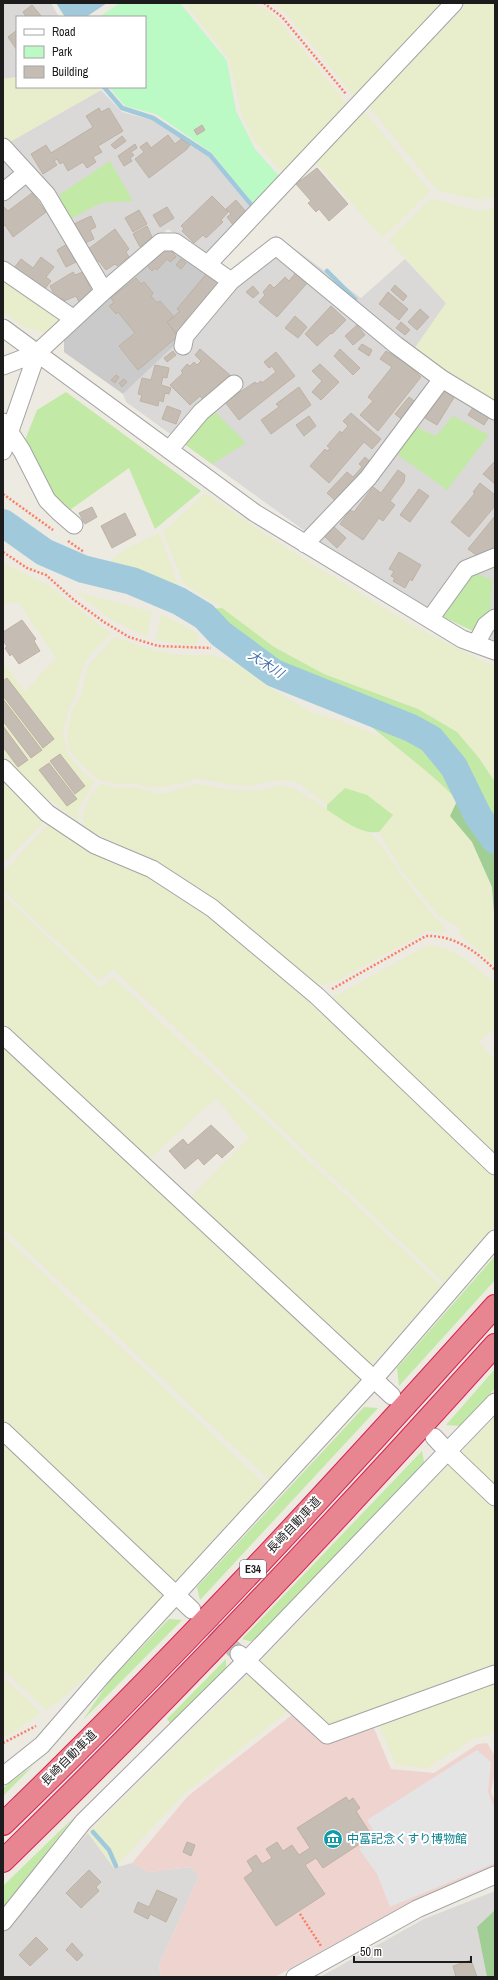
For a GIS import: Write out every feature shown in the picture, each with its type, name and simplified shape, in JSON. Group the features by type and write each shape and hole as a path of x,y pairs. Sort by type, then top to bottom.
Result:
{"highway":[{"name":"長崎自動車道","path":"3,1824 49,1780 228,1596 417,1393 495,1306"},
{"name":"E34","path":"3,1861 68,1798 249,1612 495,1345"}],"street":[{"path":"208,264 454,3"},
{"path":"3,147 47,195 104,291"},
{"path":"3,192 26,173"},
{"path":"3,366 37,353 104,291 161,242 175,242 231,281"},
{"path":"183,346 184,336 231,281 276,246 396,345 442,379 495,411"},
{"path":"3,270 74,319"},
{"path":"3,328 255,513 462,639 495,651"},
{"path":"3,451 6,428 37,353"},
{"path":"305,544 368,478 442,379"},
{"path":"169,450 201,412 234,384"},
{"path":"6,428 22,451 47,500 74,524"},
{"path":"430,619 466,569 495,557"},
{"path":"476,644 486,625 495,618"},
{"path":"3,768 47,813 95,845 152,869 212,908 317,996 495,1166"},
{"path":"3,1035 392,1396"},
{"path":"3,1776 42,1745 374,1379 495,1239"},
{"path":"3,1922 83,1822 243,1657 448,1452 495,1402"},
{"path":"3,1431 192,1610"},
{"path":"434,1437 495,1497"},
{"path":"243,1657 327,1735 495,1674"},
{"path":"295,1977 417,1910 495,1875"}],"path":[{"path":"264,3 282,17 357,107"},
{"path":"3,494 59,534"},
{"path":"65,539 84,552"},
{"path":"3,552 27,568 46,575 74,600 104,622 129,637 158,646 211,648"},
{"path":"317,996 426,936 440,935 454,940 474,952 495,970"},
{"path":"300,1914 328,1958"}],"shaded area":[{"path":"3,3 51,3 58,16 16,16 16,77 3,79"},
{"path":"101,90 122,112 155,121 208,156 253,211 209,258 168,229 65,319 3,279 3,137 8,143"},
{"path":"276,235 361,298 405,259 446,303 414,350 495,401 495,641 426,608 320,542 126,402 123,394 176,344 225,283"},
{"path":"161,245 174,246 225,283 176,344 123,394 64,352 64,338"},
{"path":"292,1715 324,1743 373,1726 391,1769 434,1773 478,1744 487,1743 495,1756 495,1772 491,1792 495,1801 495,1866 403,1906 275,1977 161,1977 159,1965 199,1876 191,1867 148,1872 132,1863 188,1796"},
{"path":"477,1750 491,1762 488,1792 495,1810 495,1863 390,1907 377,1874 359,1849 377,1837 367,1820"},
{"path":"88,1833 114,1868 132,1863 148,1872 191,1867 199,1876 159,1965 161,1977 3,1977 3,1933"},
{"path":"495,1891 495,1910 477,1927 487,1977 320,1977 424,1919"}],"green space":[{"path":"120,3 180,3 227,61 236,111 255,149 281,178 255,206 212,153 156,114 125,106 110,88 146,88 146,16 100,16"},
{"path":"185,3 253,3 259,8 262,7 277,18 346,103 348,109 283,173 254,141 242,115 229,59"},
{"path":"272,3 446,3 361,93 353,95 284,11"},
{"path":"468,3 495,3 495,196 481,200 437,190 369,107"},
{"path":"16,77 16,88 99,88 101,90 8,143 3,137 3,79"},
{"path":"364,111 430,191 382,237 315,161"},
{"path":"110,161 133,201 101,203 70,219 59,195"},
{"path":"435,199 472,210 489,210 495,207 495,401 414,349 446,303 389,240 428,201"},
{"path":"3,279 65,319 44,333 24,327 3,312"},
{"path":"66,392 201,491 155,529 129,468 67,512 52,499 23,445 37,410"},
{"path":"213,410 246,443 212,464 183,443"},
{"path":"453,416 489,435 447,490 394,452 414,426 436,436"},
{"path":"205,493 286,548 410,624 480,660 495,666 495,782 479,758 457,732 418,709 324,674 274,647 222,608 184,584 163,532"},
{"path":"159,533 179,587 110,561 128,548"},
{"path":"3,563 46,584 111,634 89,656 83,667 75,696 69,708 63,734 67,753 83,773 94,781 78,810 78,822 32,786 3,757 3,662 25,692 56,658 19,603 3,605"},
{"path":"472,571 492,580 490,613 475,632 439,615"},
{"path":"76,592 152,612 147,637 110,619"},
{"path":"222,608 274,647 324,674 418,709 457,732 479,758 495,782 495,819 471,776 437,737 415,723 274,666 227,632 207,609"},
{"path":"161,614 199,634 195,646 156,640"},
{"path":"114,637 151,650 177,655 213,655 237,664 265,685 313,713 338,720 382,737 421,765 458,799 451,816 472,842 492,887 495,964 461,936 459,928 438,915 402,871 379,832 393,815 345,788 327,805 297,782 287,780 269,781 250,786 226,784 197,778 184,783 161,787 147,787 134,783 118,784 100,780 87,770 69,750 67,734 72,711 80,696 89,665"},
{"path":"361,718 394,729 427,751 472,817 433,777"},
{"path":"3,779 23,802 46,820 3,864"},
{"path":"101,784 117,788 133,787 156,793 166,793 196,784 241,791 264,790 280,785 293,788 347,822 371,834 380,843 400,873 434,917 444,925 445,932 427,931 337,981 314,987 223,906 147,860 84,827 83,813 91,795"},
{"path":"345,788 367,795 393,815 379,832 359,829 327,810 327,805"},
{"path":"458,799 493,847 495,853 495,927 492,887 472,842 450,816"},
{"path":"50,822 192,901 277,970 495,1174 495,1225 444,1283 113,969 99,981 3,890 3,873"},
{"path":"3,895 101,988 113,977 442,1286 370,1367 189,1199 249,1138 216,1098 149,1159 3,1022"},
{"path":"428,945 445,948 462,957 495,983 495,1028 478,1042 495,1060 495,1158 328,1000"},
{"path":"3,1040 356,1373 362,1383 270,1481 3,1228"},
{"path":"3,1235 266,1485 175,1585 3,1421"},
{"path":"495,1256 495,1280 399,1386 397,1368"},
{"path":"495,1369 495,1388 462,1426 446,1425"},
{"path":"364,1407 378,1408 200,1600 197,1587"},
{"path":"495,1417 495,1485 461,1453"},
{"path":"3,1442 162,1592 163,1599 89,1674 56,1704 46,1710 3,1669"},
{"path":"422,1451 425,1467 253,1642 242,1639"},
{"path":"450,1464 495,1506 495,1667 334,1727 326,1726 260,1663"},
{"path":"169,1619 182,1620 83,1720 110,1680"},
{"path":"226,1659 226,1674 172,1725 167,1719"},
{"path":"252,1671 289,1710 185,1793 114,1868 88,1833"},
{"path":"3,1677 41,1713 11,1734 3,1737"},
{"path":"495,1678 495,1730 486,1736 473,1739 427,1768 396,1765 378,1723"},
{"path":"33,1766 3,1796 3,1788"},
{"path":"73,1818 3,1908 3,1886"},
{"path":"495,1910 495,1977 487,1977 477,1927"}],"water":[{"path":"56,3 107,3 88,16 64,16"}],"building":[{"path":"32,5 41,16 25,16 23,12"},
{"path":"16,31 16,49 8,37"},
{"path":"99,108 101,112 109,108 123,131 98,146 102,152 93,157 96,162 87,168 83,162 68,171 63,162 60,164 57,159 54,161 57,165 43,174 31,154 46,145 51,153 93,127 86,116"},
{"path":"202,125 205,130 197,135 194,130"},
{"path":"168,135 175,144 181,139 190,145 186,150 149,178 135,159 144,152 140,147 147,142 151,148"},
{"path":"122,136 126,141 115,149 111,145"},
{"path":"135,144 137,148 131,152 134,155 130,158 132,161 124,166 118,156"},
{"path":"317,168 348,204 329,221 319,209 316,212 308,203 311,201 296,184"},
{"path":"32,193 46,212 13,237 5,225 3,227 3,206 8,211"},
{"path":"212,196 228,212 221,220 223,222 206,238 203,235 194,243 182,231 184,229 181,226"},
{"path":"236,200 247,213 233,225 227,217 231,214 226,209"},
{"path":"167,207 174,218 160,227 153,215"},
{"path":"139,210 147,224 133,232 125,218"},
{"path":"91,216 96,227 90,230 94,239 83,244 74,224"},
{"path":"147,226 152,237 140,247 133,234"},
{"path":"115,229 129,249 126,252 129,257 117,266 115,264 106,270 99,261 96,263 87,250"},
{"path":"67,244 76,262 66,267 57,250"},
{"path":"163,250 171,250 176,257 170,262 167,259 157,270 155,268 152,271 146,264"},
{"path":"41,257 54,267 46,277 51,281 44,290 14,268 21,259 33,268"},
{"path":"181,259 186,263 181,269 176,265"},
{"path":"297,271 309,281 277,317 259,302 265,295 263,292 270,284 274,288 285,277 289,281"},
{"path":"73,272 75,275 83,272 92,292 79,302 76,296 64,301 62,298 57,300 50,286"},
{"path":"207,273 221,284 178,336 167,322 180,311 177,309"},
{"path":"136,278 141,284 144,282 153,293 151,296 157,303 160,301 174,317 167,322 178,336 138,370 119,346 135,333 118,312 116,314 109,306 114,303 111,298"},
{"path":"395,285 407,296 403,301 391,290"},
{"path":"253,286 259,293 253,298 246,292"},
{"path":"388,292 408,309 399,320 379,304"},
{"path":"331,306 346,320 317,346 305,334"},
{"path":"420,309 429,317 417,330 408,322"},
{"path":"295,316 307,327 298,338 285,328"},
{"path":"401,322 410,330 405,335 396,328"},
{"path":"357,325 365,335 353,345 345,336"},
{"path":"362,344 372,350 369,356 358,349"},
{"path":"200,349 230,375 204,401 200,396 190,405 170,385 183,373 181,371 187,364 190,366 194,362 197,365 201,361 195,355"},
{"path":"340,349 360,368 353,375 334,356"},
{"path":"173,351 176,355 167,362 164,358"},
{"path":"386,351 406,363 421,377 378,431 360,415 373,401 368,397 392,367 380,359"},
{"path":"276,352 295,376 239,420 225,402 255,382 257,384 261,381 262,383 276,372 272,366 269,368 264,362"},
{"path":"320,364 339,382 321,400 312,392 322,381 312,371"},
{"path":"155,365 169,368 167,378 163,377 161,385 171,388 169,394 165,393 163,402 159,400 158,406 140,401 142,395 138,394 142,378 151,380"},
{"path":"116,375 119,377 115,383 111,380"},
{"path":"124,379 127,382 122,387 119,383"},
{"path":"299,387 311,405 271,434 261,420 279,407 276,404"},
{"path":"443,388 455,396 437,425 425,418"},
{"path":"409,397 418,404 404,421 395,414"},
{"path":"167,406 181,411 176,424 162,419"},
{"path":"474,406 489,417 484,425 468,415"},
{"path":"351,413 381,439 372,449 364,442 329,483 310,466 325,449 327,451 330,448 327,446 340,431 342,433 348,426 343,421"},
{"path":"309,416 316,426 304,436 296,425"},
{"path":"365,457 373,464 338,503 327,493 347,472 353,477 362,467 359,464"},
{"path":"495,461 495,484 483,474"},
{"path":"398,470 405,475 404,482 390,501 395,505 383,521 379,518 363,540 340,524 350,510 354,512 373,487 381,493"},
{"path":"480,483 495,495 495,506 469,537 451,522 475,493 473,492"},
{"path":"419,489 429,496 410,522 400,515"},
{"path":"92,507 97,517 85,524 79,513"},
{"path":"125,513 136,535 112,548 101,526"},
{"path":"495,516 495,545 488,553 485,551 479,557 468,549"},
{"path":"333,526 346,538 337,548 323,535"},
{"path":"399,552 421,565 412,581 410,579 405,588 393,581 395,578 391,576 394,571 389,569"},
{"path":"22,620 36,639 34,641 40,651 19,664 12,654 10,656 5,648 7,647 3,640 3,632"},
{"path":"7,678 54,739 43,748 3,696 3,681"},
{"path":"3,699 42,750 31,758 3,721"},
{"path":"3,726 28,760 18,767 3,747"},
{"path":"60,754 85,786 75,794 50,761"},
{"path":"49,763 77,799 67,806 39,770"},
{"path":"211,1125 234,1147 222,1158 217,1153 204,1165 198,1158 185,1169 169,1151 183,1139 188,1145"},
{"path":"346,1797 349,1801 353,1798 360,1808 356,1811 372,1836 323,1868 316,1858 305,1865 325,1894 276,1926 244,1878 253,1871 247,1861 256,1855 262,1864 272,1858 266,1849 277,1842 283,1851 292,1845 299,1855 310,1848 297,1828"},
{"path":"187,1842 195,1845 191,1856 183,1852"},
{"path":"89,1870 101,1882 96,1887 99,1891 81,1908 66,1893"},
{"path":"157,1890 177,1899 166,1922 150,1914 148,1919 134,1912 138,1902 149,1907"},
{"path":"36,1937 48,1949 30,1966 19,1955"},
{"path":"72,1943 83,1955 77,1961 66,1950"},
{"path":"471,1960 477,1977 456,1977 453,1966"}],"waterway":[{"path":"105,88 122,108 153,118 210,155 253,207"},
{"path":"327,271 355,299"},
{"name":"大木川","path":"3,523 44,552 83,569 132,581 179,601 204,616 221,634 274,673 411,728 431,739 454,767 478,816 495,840"},
{"path":"93,1832 109,1850 116,1866"}],"tunnel":[{"path":"195,1613 239,1654"}],"place":[{"name":"中冨記念くすり博物館","path":"333,1839"}]}
